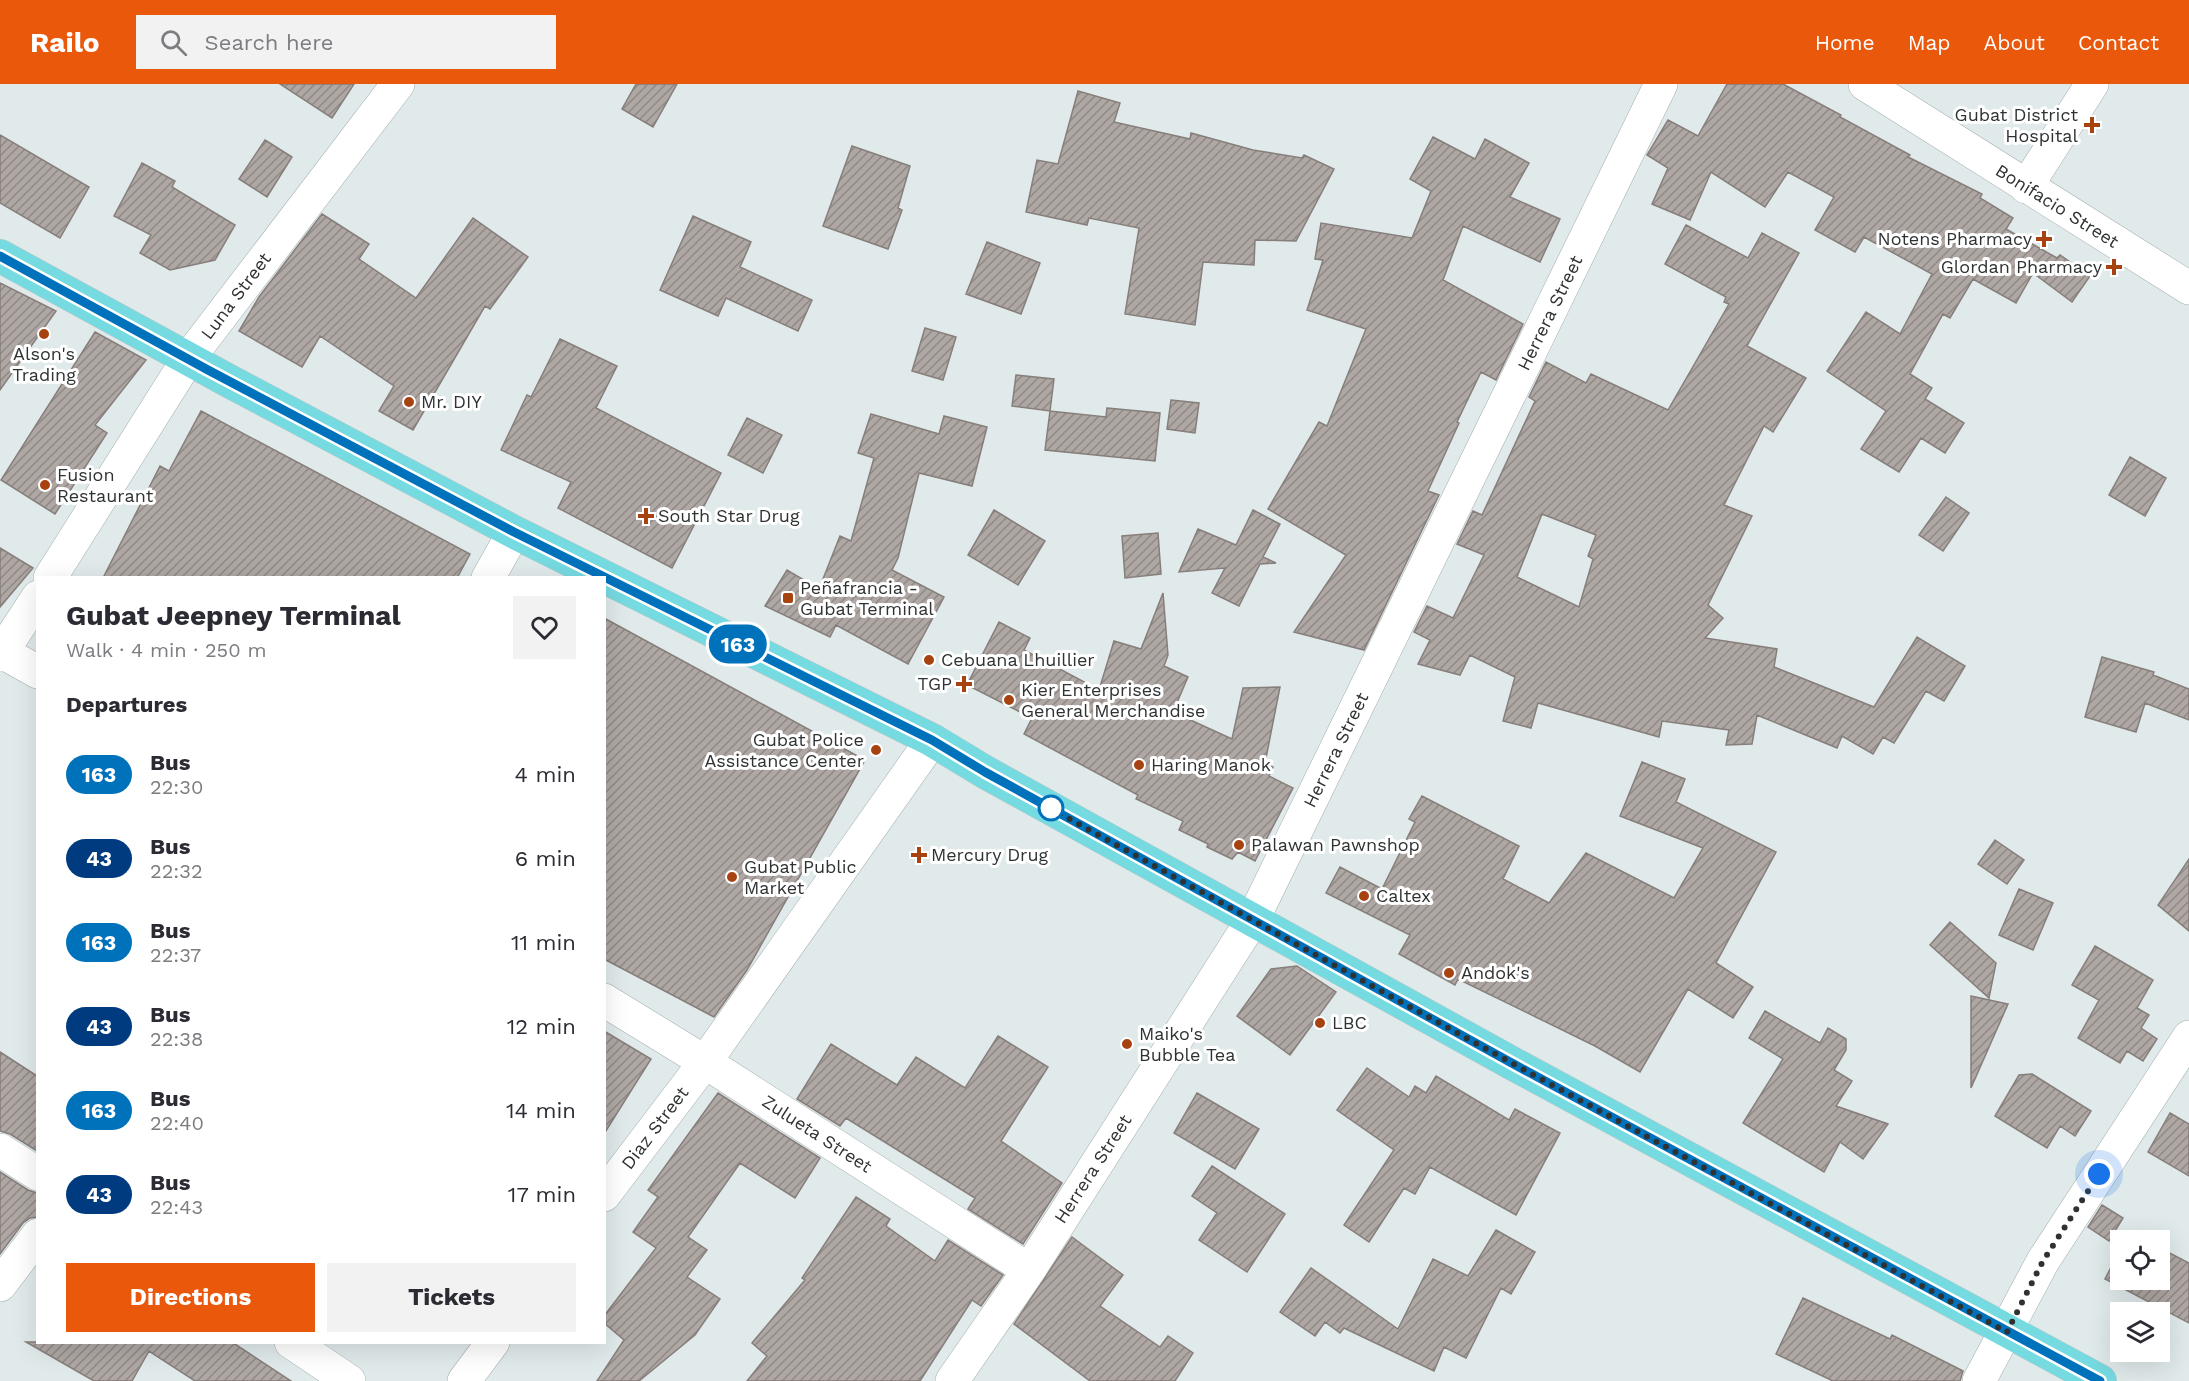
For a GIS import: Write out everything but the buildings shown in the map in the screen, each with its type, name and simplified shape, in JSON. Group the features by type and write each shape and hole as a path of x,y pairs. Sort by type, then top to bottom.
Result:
{"main road":[{"path":"0,256 188,359 514,532 602,576"},
{"path":"606,578 932,740 985,772 1519,1067 2100,1381"}],"street":[{"name":"Luna Street","path":"51,576 188,359 398,84"},
{"name":"Herrera Street","path":"952,1381 1029,1270 1253,919 1661,84"},
{"name":"Bonifacio Street","path":"1865,84 2189,288"},
{"path":"2026,187 2092,84"},
{"path":"489,576 514,532"},
{"path":"36,600 1,653 36,671"},
{"name":"Diaz Street","path":"606,1192 705,1062 932,740"},
{"name":"Zulueta Street","path":"606,1001 1029,1270"},
{"path":"1980,1381 2043,1261 2189,1037"},
{"path":"0,1150 36,1173"},
{"path":"0,1285 36,1238"},
{"path":"294,1344 349,1381"},
{"path":"464,1381 492,1344"}],"bus line":[{"name":"163","path":"0,256 208,370 514,532 602,576"},
{"name":"163","path":"606,578 932,740 985,772 1519,1067 2100,1381"}],"place":[{"name":"Gubat District Hospital","path":"2092,125"},
{"name":"Notens Pharmacy","path":"2044,239"},
{"name":"Glordan Pharmacy","path":"2114,267"},
{"name":"Alson's Trading","path":"44,334"},
{"name":"Mr. DIY","path":"409,402"},
{"name":"Fusion Restaurant","path":"45,485"},
{"name":"South Star Drug","path":"646,516"},
{"name":"Peñafrancia - Gubat Terminal","path":"788,598"},
{"name":"Cebuana Lhuillier","path":"929,660"},
{"name":"TGP","path":"964,684"},
{"name":"Kier Enterprises General Merchandise","path":"1009,700"},
{"name":"Gubat Police Assistance Center","path":"876,750"},
{"name":"Haring Manok","path":"1139,765"},
{"name":"Palawan Pawnshop","path":"1239,845"},
{"name":"Mercury Drug","path":"919,855"},
{"name":"Gubat Public Market","path":"732,877"},
{"name":"Caltex","path":"1364,896"},
{"name":"Andok's","path":"1449,973"},
{"name":"LBC","path":"1320,1023"},
{"name":"Maiko's Bubble Tea","path":"1127,1044"}],"route":[{"path":"1051,808 1046,806 1519,1067 2007,1332 2043,1261 2099,1174"}]}
